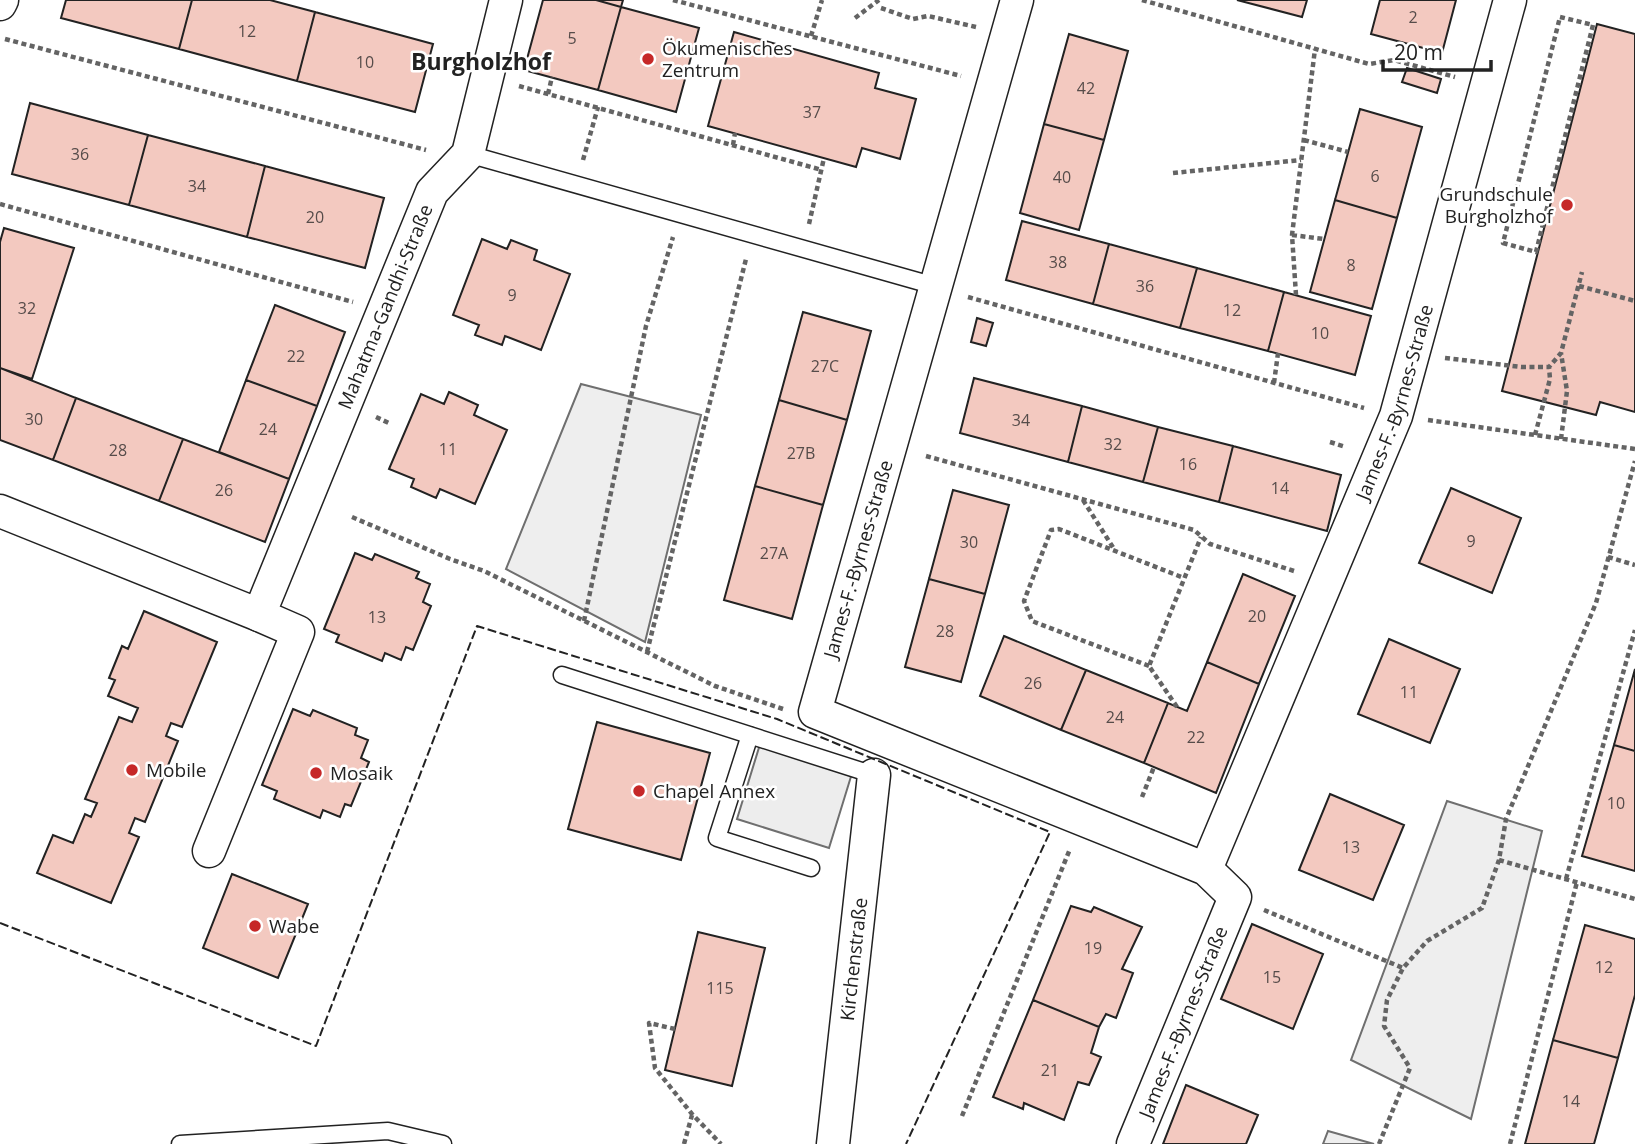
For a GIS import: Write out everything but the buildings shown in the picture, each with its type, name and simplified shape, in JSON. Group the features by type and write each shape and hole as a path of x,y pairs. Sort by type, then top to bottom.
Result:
{"street":[{"name":"Mahatma-Gandhi-Straße","path":"259,615 432,192 468,154 506,0"},
{"name":"James-F.-Byrnes-Straße","path":"815,712 1017,0"},
{"name":"James-F.-Byrnes-Straße","path":"1206,869 1396,416 1510,0"},
{"path":"0,511 298,632 209,851"},
{"path":"815,712 1206,869 1235,897"},
{"name":"Kirchenstraße","path":"833,1144 874,775"},
{"name":"James-F.-Byrnes-Straße","path":"1133,1144 1235,897"}],"lane":[{"path":"468,154 935,286"},
{"path":"562,675 874,775"},
{"path":"750,735 717,838 811,868"},
{"path":"180,1144 388,1132 443,1144"}],"path":[{"path":"673,0 929,67"},
{"path":"811,36 822,0"},
{"path":"855,18 879,0"},
{"path":"1142,0 1369,64 1394,60 1420,67"},
{"path":"881,9 913,19 928,16 1007,34"},
{"path":"1560,17 1593,25 1536,251 1503,243 1560,17"},
{"path":"0,37 417,149 468,154"},
{"path":"1296,295 1292,235 1315,49"},
{"path":"487,77 822,170"},
{"path":"548,94 552,77"},
{"path":"577,184 598,107"},
{"path":"733,145 735,133"},
{"path":"1304,140 1348,152"},
{"path":"811,215 824,158"},
{"path":"1174,173 1301,160"},
{"path":"0,204 384,310"},
{"path":"584,621 646,326 680,212"},
{"path":"1292,235 1324,239"},
{"path":"647,652 745,261"},
{"path":"1561,439 1567,391 1561,353 1582,272"},
{"path":"935,286 1396,416 1635,449"},
{"path":"1578,286 1635,301"},
{"path":"1273,383 1278,353"},
{"path":"1535,435 1550,379 1549,367 1561,353"},
{"path":"1413,354 1521,367 1549,367"},
{"path":"1330,442 1354,450"},
{"path":"926,456 1194,530 1210,544 1292,570"},
{"path":"1379,1144 1410,1068 1384,1026 1387,1000 1403,968 1427,941 1482,908 1499,860 1506,819 1596,603 1635,461"},
{"path":"1083,499 1114,549"},
{"path":"352,517 484,571 715,685 793,712 815,712"},
{"path":"1177,707 1149,666 1032,621 1024,601 1051,530 1059,529 1184,578"},
{"path":"1149,666 1201,537"},
{"path":"1608,557 1635,565"},
{"path":"1566,879 1635,630"},
{"path":"1142,797 1154,767"},
{"path":"962,1116 1082,819"},
{"path":"1499,860 1635,899"},
{"path":"1510,1144 1577,882"},
{"path":"1235,897 1403,968"},
{"path":"675,1029 649,1023 655,1068 692,1114 721,1144"},
{"path":"684,1144 692,1114"}],"shaded area":[{"path":"581,384 701,415 645,642 506,569"},
{"path":"761,741 853,770 829,848 737,819"},
{"path":"1447,801 1542,831 1471,1119 1351,1060"},
{"path":"1328,1131 1374,1144 1323,1144"}],"fence":[{"path":"0,923 316,1046 477,626 777,719 1050,832 906,1144"}],"place":[{"name":"Ökumenisches Zentrum","path":"648,59"},
{"name":"Grundschule Burgholzhof","path":"1567,205"},
{"name":"Mobile","path":"132,770"},
{"name":"Mosaik","path":"316,773"},
{"name":"Chapel Annex","path":"639,791"},
{"name":"Wabe","path":"255,926"}],"district":[{"name":"Burgholzhof","path":"481,61"}]}
